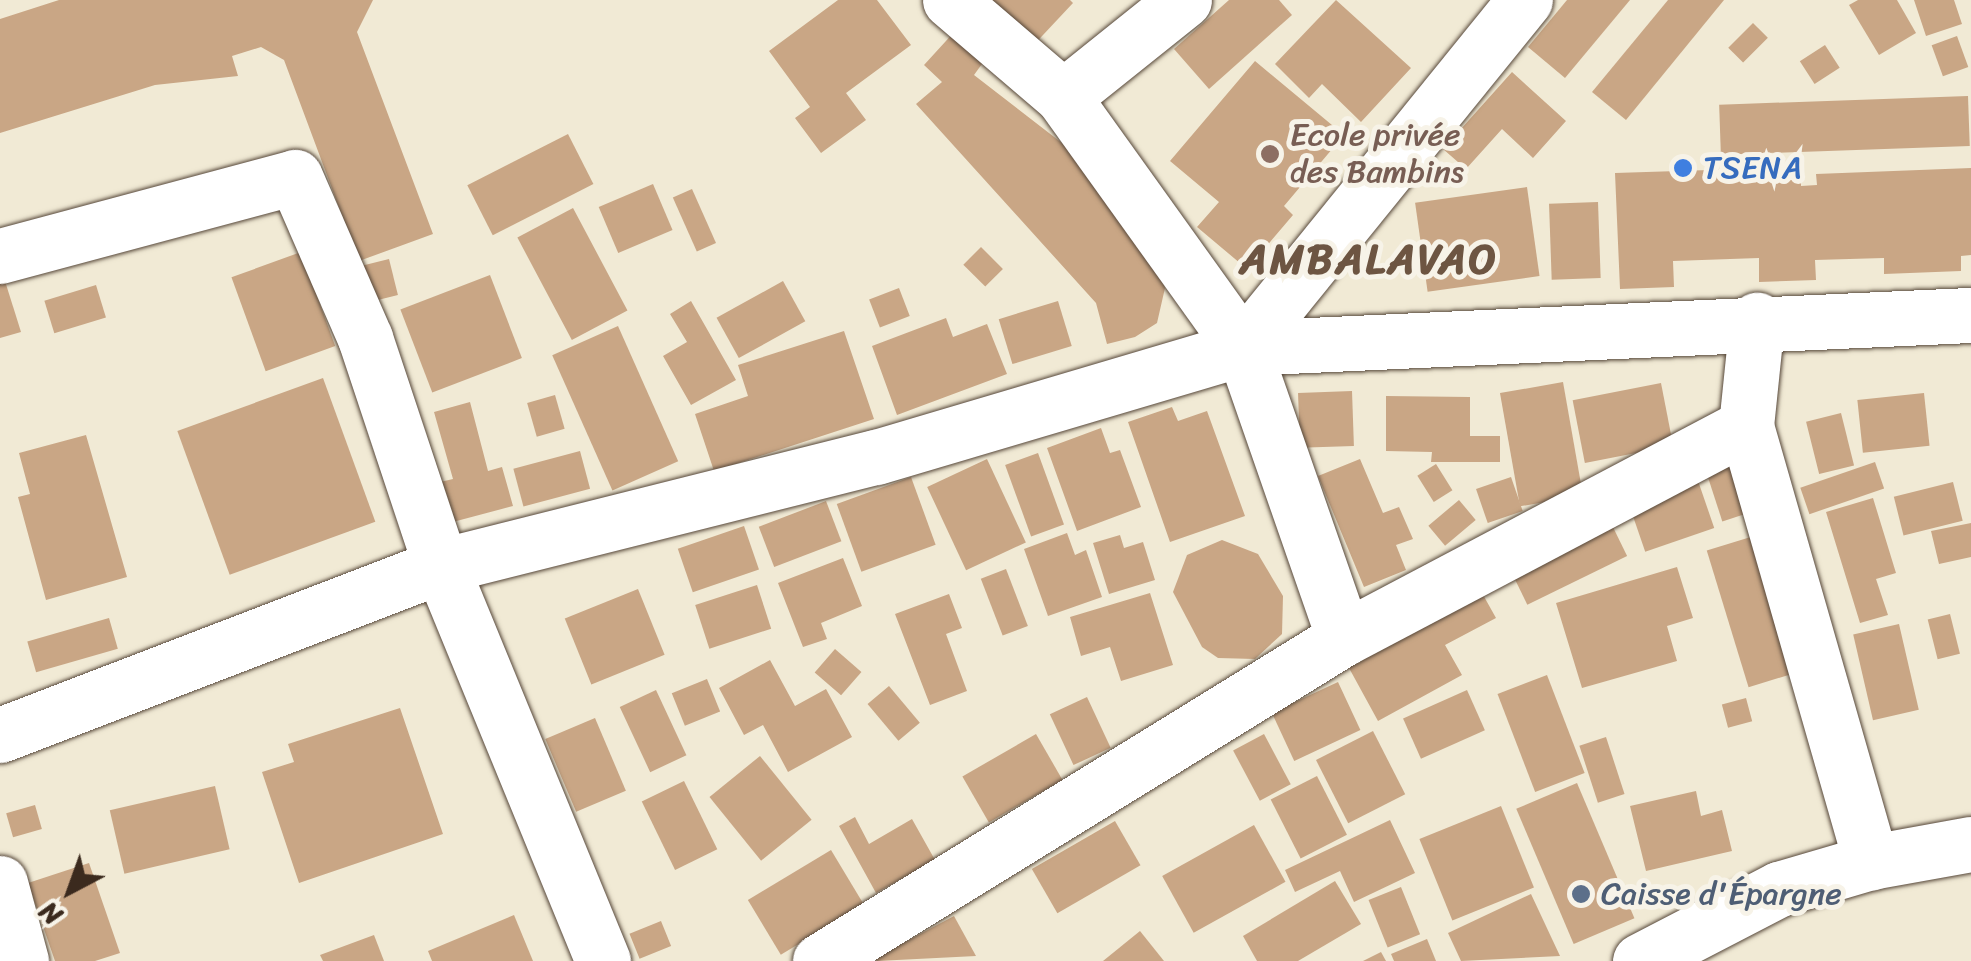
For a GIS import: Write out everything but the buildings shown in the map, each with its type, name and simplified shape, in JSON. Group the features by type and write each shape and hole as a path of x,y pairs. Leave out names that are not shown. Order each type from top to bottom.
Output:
{"street":[{"path":"950,0 1063,97 1243,348 1344,638"},
{"path":"1063,97 1184,0"},
{"path":"1243,348 1525,0"},
{"path":"0,256 295,177 364,338 441,566 603,961"},
{"path":"0,734 441,566 876,457 1243,348 1757,320 1971,315"},
{"path":"1757,320 1746,426 1871,862"},
{"path":"820,961 1344,638 1746,426"},
{"path":"1640,961 1779,889 1871,862 1971,844"},
{"path":"0,882 21,961"}],"place":[{"name":"Ecole privée des Bambins","path":"1270,154"},
{"name":"TSENA","path":"1683,168"},
{"name":"Caisse d'Épargne","path":"1581,894"}],"district":[{"name":"AMBALAVAO","path":"1369,259"}]}
